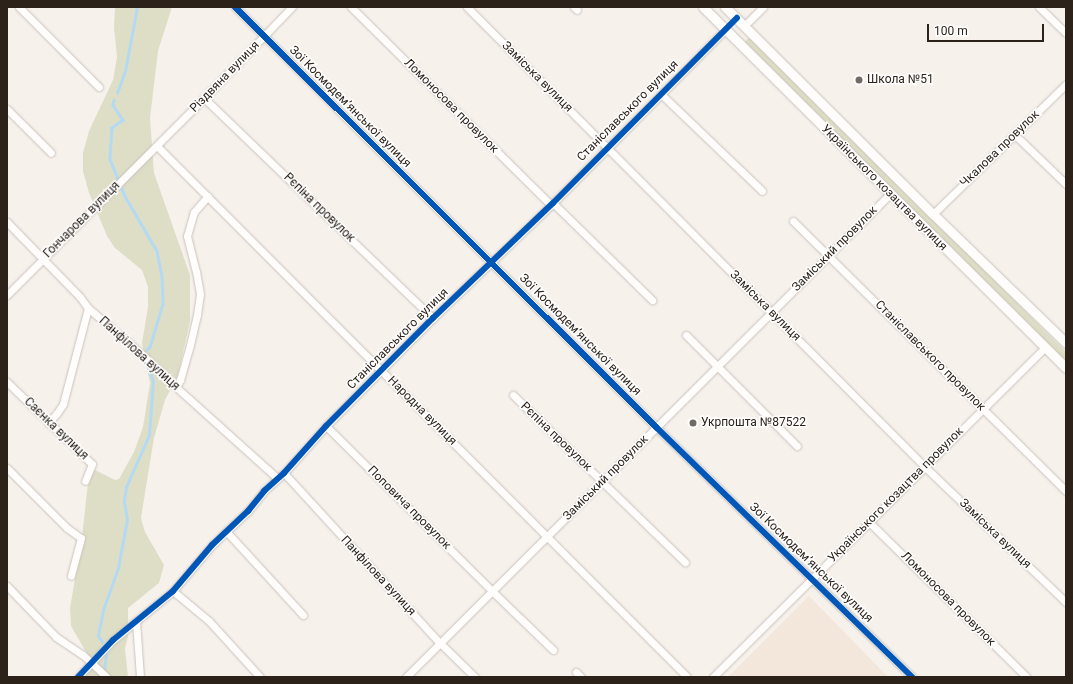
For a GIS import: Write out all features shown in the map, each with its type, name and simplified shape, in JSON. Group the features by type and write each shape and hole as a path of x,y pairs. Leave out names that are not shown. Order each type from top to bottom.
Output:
{"street":[{"path":"19,7 99,87"},
{"name":"Зої Космодем’янської вулиця","path":"235,7 656,427 912,677"},
{"name":"Різдвяна вулиця","path":"157,146 292,7"},
{"name":"Ломоносова провулок","path":"351,7 652,300"},
{"name":"Заміська вулиця","path":"467,7 925,467 1066,602"},
{"name":"Українського козацтва вулиця","path":"703,7 1044,348 1066,368"},
{"name":"Українського козацтва вулиця","path":"725,7 933,214 1066,343"},
{"path":"733,37 762,7"},
{"path":"1039,7 1066,34"},
{"name":"Станіславського вулиця","path":"78,677 90,662 136,621 173,591 205,552 248,511 264,491 284,473 326,426 433,318 552,204 737,18"},
{"name":"Чкалова провулок","path":"933,214 1066,84"},
{"path":"661,94 762,191"},
{"name":"Рєпіна провулок","path":"204,98 433,318"},
{"path":"7,109 51,153"},
{"path":"1015,135 1066,184"},
{"name":"Гончарова вулиця","path":"7,295 157,146"},
{"name":"Народна вулиця","path":"157,146 687,677"},
{"name":"Заміський провулок","path":"406,677 890,194"},
{"path":"176,387 180,380 190,345 200,294 187,236 194,212 208,196"},
{"name":"Станіславського провулок","path":"793,221 1066,491"},
{"name":"Панфілова вулиця","path":"7,222 44,258 88,308 144,356 278,479"},
{"path":"48,423 58,414 63,404 88,308"},
{"path":"686,335 797,446"},
{"name":"Українського козацтва провулок","path":"713,677 1044,348"},
{"name":"Саєнка вулиця","path":"7,382 92,464 85,481"},
{"name":"Рєпіна провулок","path":"513,395 685,562"},
{"name":"Поповича провулок","path":"326,426 553,650"},
{"path":"7,468 68,528 82,538 71,576"},
{"name":"Панфілова вулиця","path":"284,473 440,643 475,677"},
{"name":"Ломоносова провулок","path":"869,522 1027,677"},
{"path":"226,531 304,615"},
{"path":"7,586 56,637 83,655 107,677"},
{"path":"173,591 209,621 260,677"},
{"path":"136,621 140,677"}],"shaded area":[{"path":"809,596 888,677 728,677"}],"green space":[{"path":"115,7 172,7 158,51 150,118 154,173 190,275 190,321 178,375 165,400 154,438 141,518 145,532 164,565 159,583 128,608 128,636 125,649 128,677 78,677 90,659 71,626 70,608 82,537 89,474 95,470 115,480 119,479 134,452 143,427 150,383 142,343 148,307 148,287 142,270 115,248 107,236 89,193 83,171 83,153 89,131 113,80 117,57 114,28"},
{"path":"750,36 1066,352 1066,365 743,44"}],"waterway":[{"path":"117,93 125,71 137,7"},
{"path":"114,100 113,105 123,120 112,128 110,159 125,196 157,251 162,276 163,304 150,347 147,350"},
{"path":"102,642 98,636 103,610 118,568 127,520 124,501 126,487 149,435 153,381 147,365 140,358"},
{"path":"104,670 107,649"}],"cycle path":[{"path":"235,7 656,427 912,677"},
{"path":"78,677 113,640 173,591 212,545 248,511 264,491 284,473 326,426 433,318 553,203 737,18"}],"place":[{"name":"Школа №51","path":"859,80"},
{"name":"Укрпошта №87522","path":"693,423"}]}
